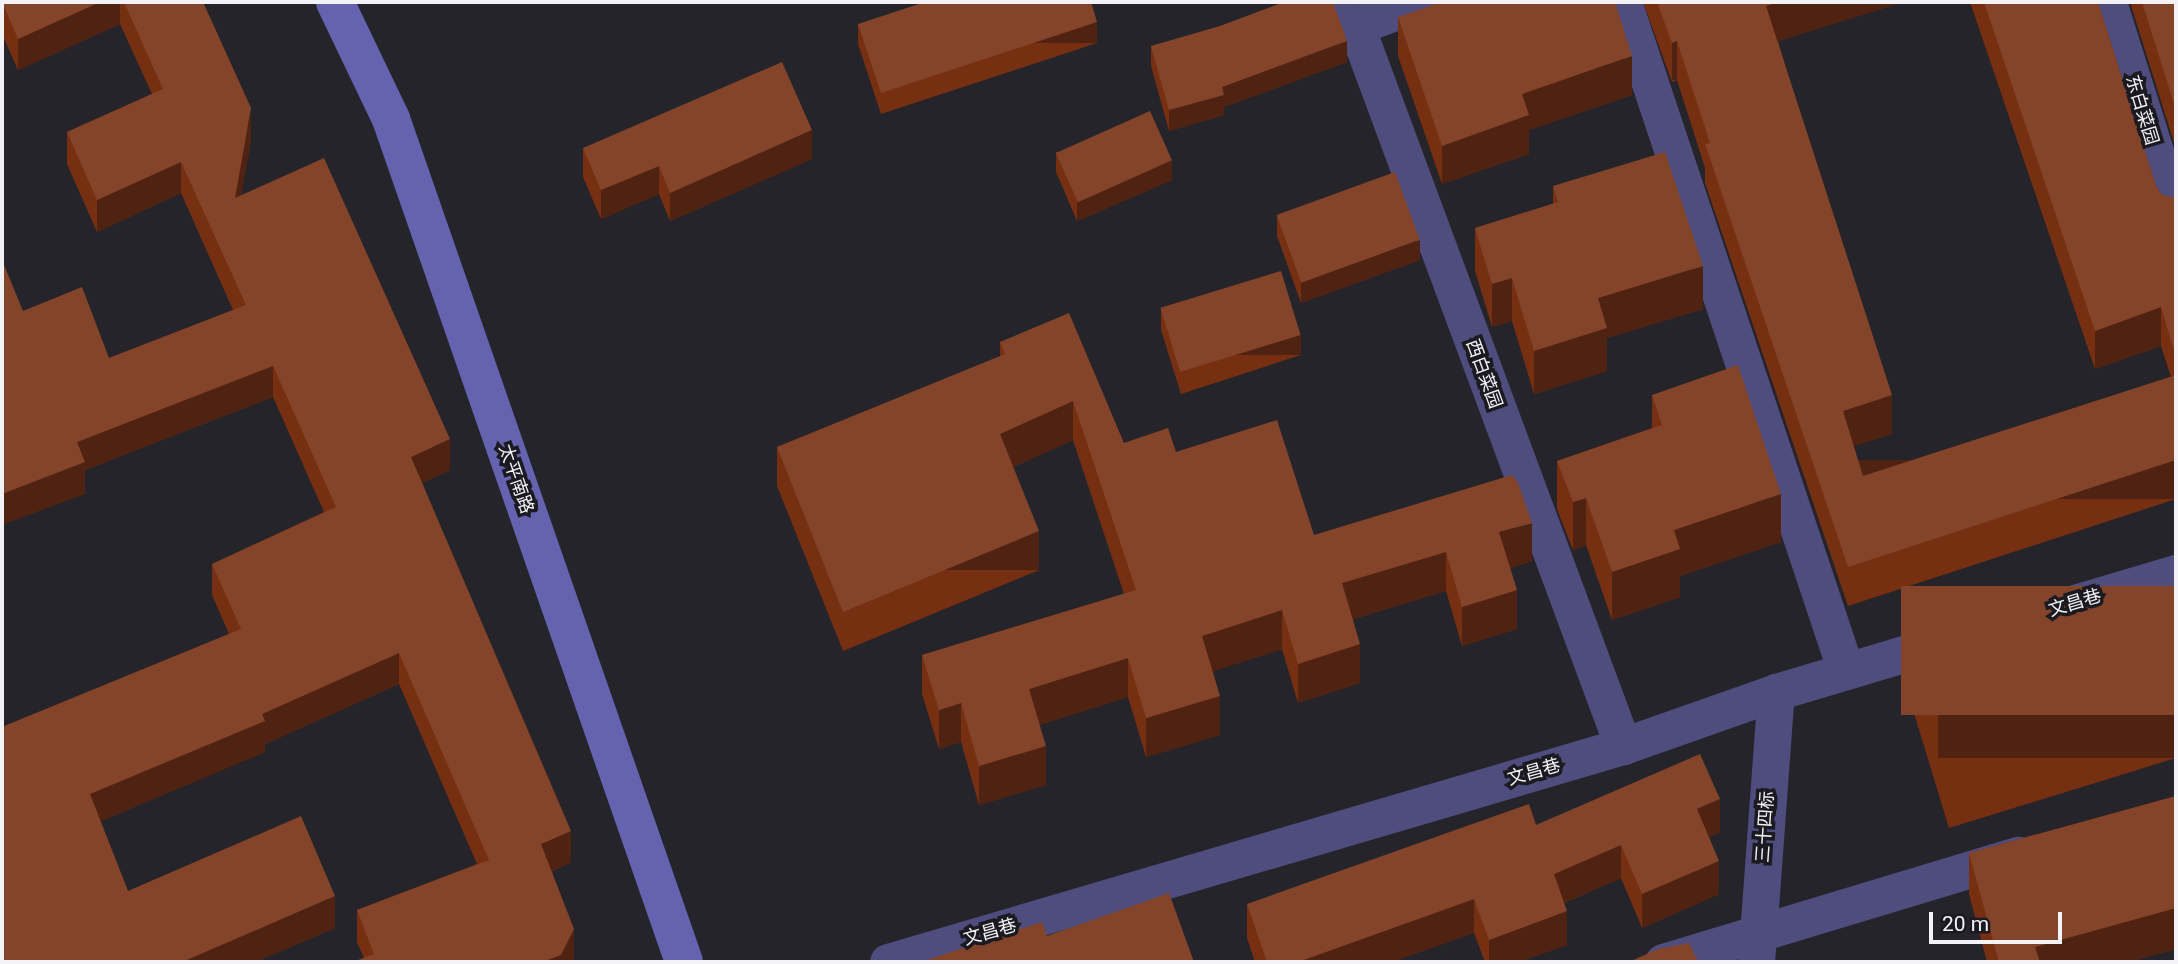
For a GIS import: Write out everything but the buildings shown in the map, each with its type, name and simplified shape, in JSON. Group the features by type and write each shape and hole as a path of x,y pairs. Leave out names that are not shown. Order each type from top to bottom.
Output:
{"main road":[{"name":"太平南路","path":"335,2 391,119 684,962"}],"street":[{"path":"1351,14 1421,2"},
{"path":"1623,2 1846,671"},
{"name":"东白菜园","path":"2108,2 2176,218"},
{"name":"西白菜园","path":"1351,14 1623,746"},
{"name":"文昌巷","path":"888,962 1623,746 1776,692 2176,573"},
{"name":"三十四标","path":"1756,947 1776,692"},
{"path":"1663,962 1756,947 2045,847"}]}
